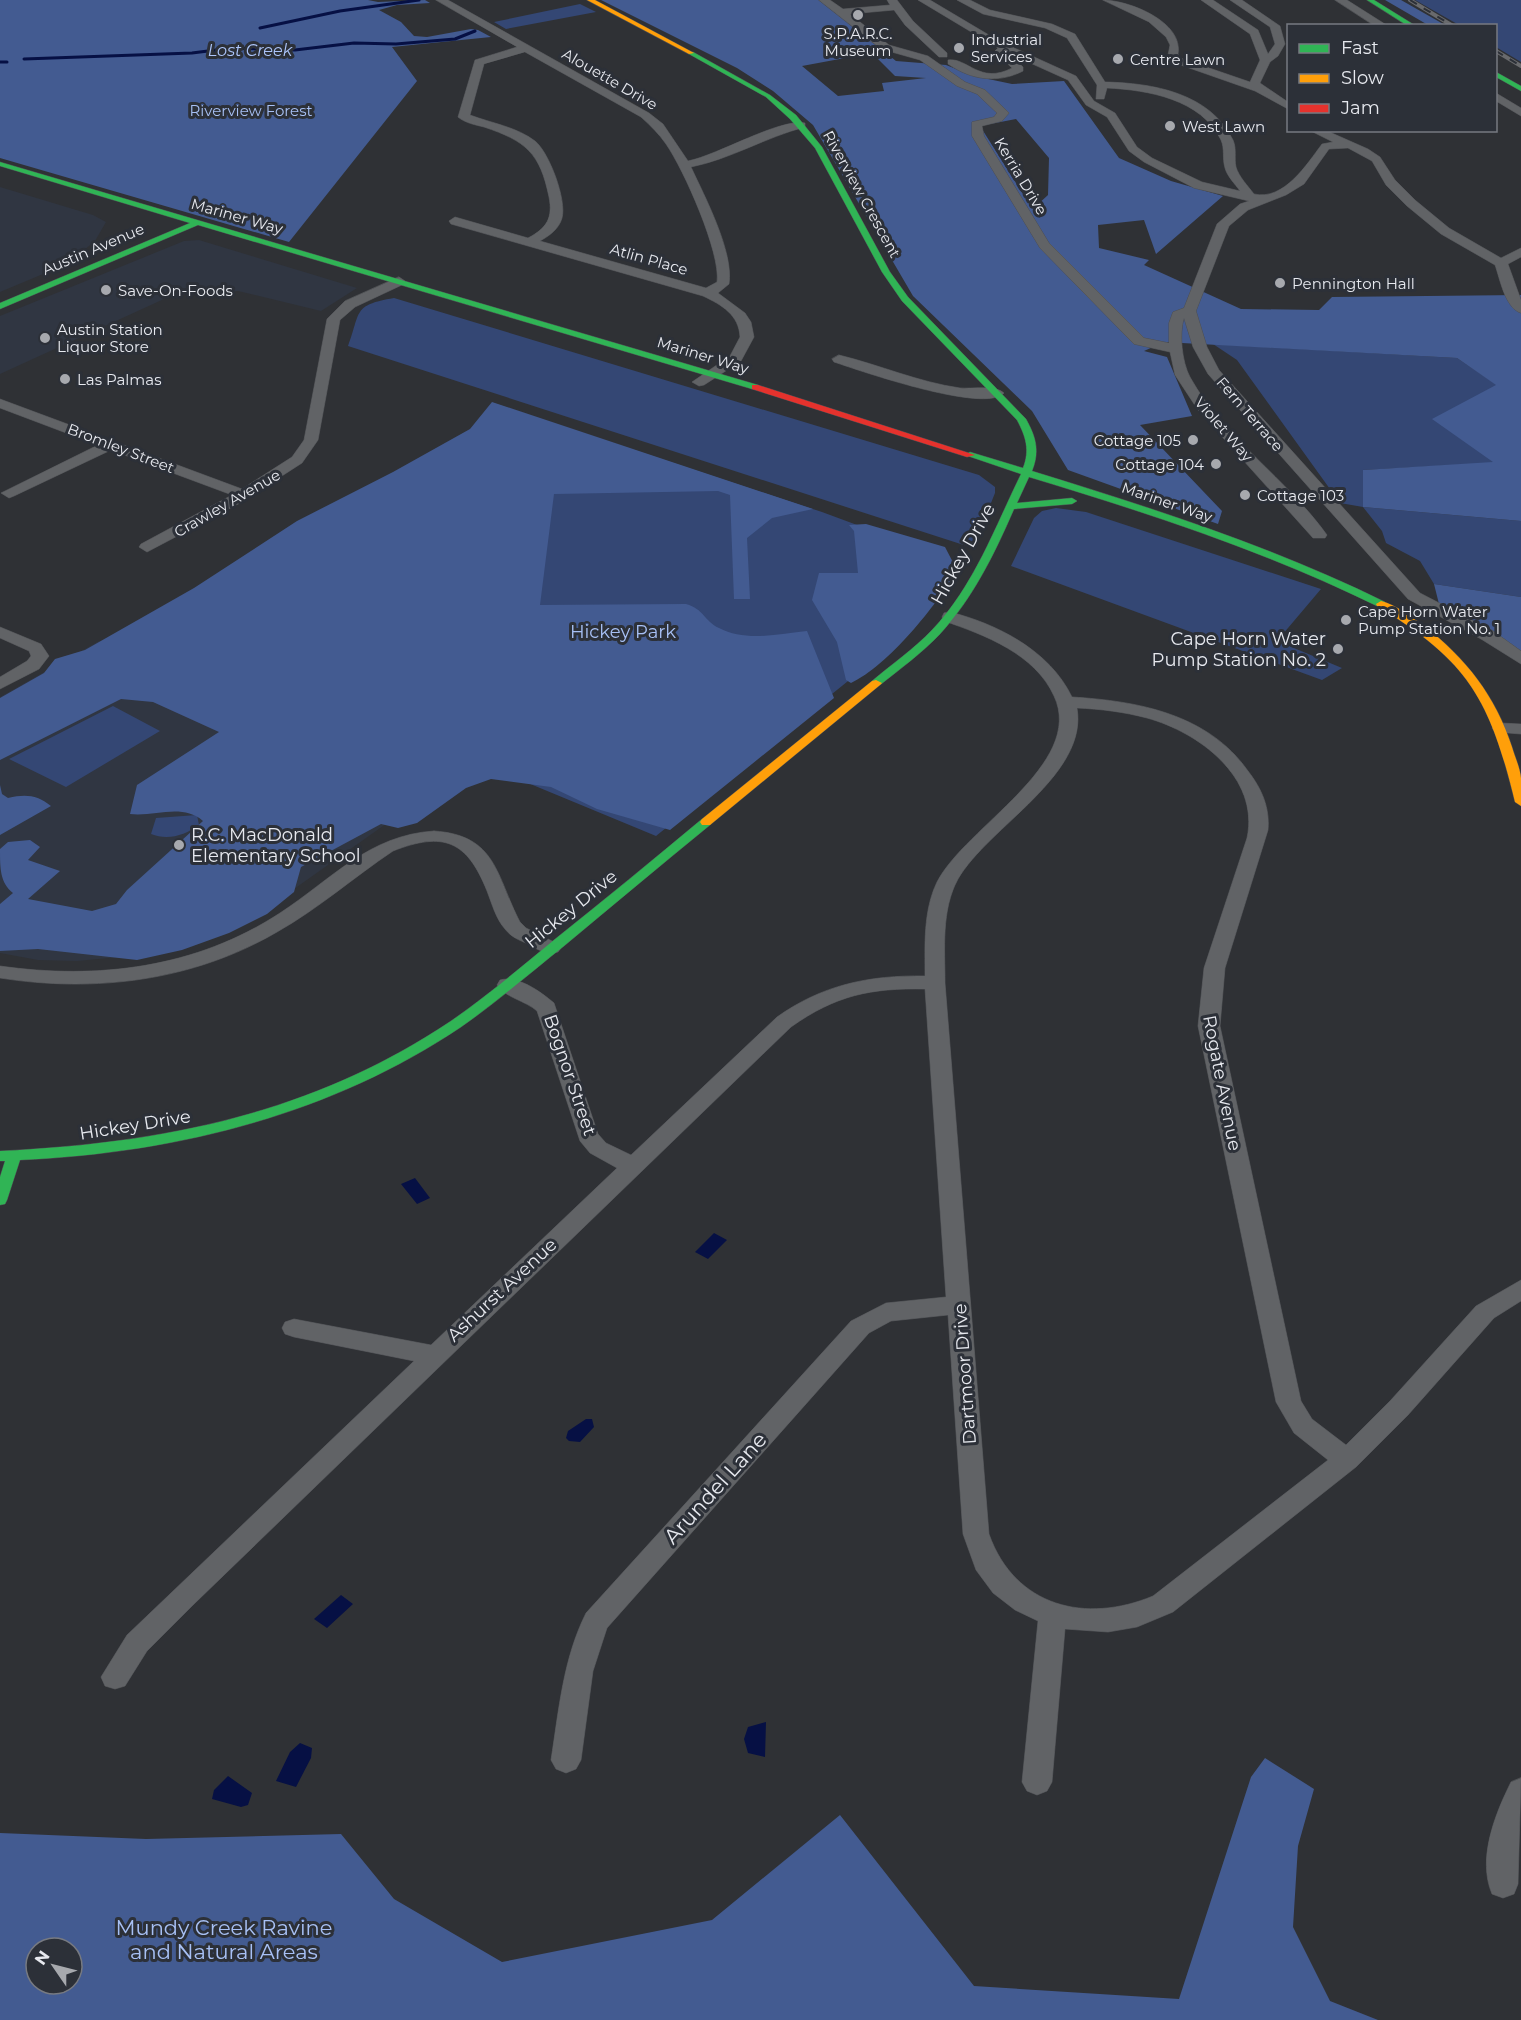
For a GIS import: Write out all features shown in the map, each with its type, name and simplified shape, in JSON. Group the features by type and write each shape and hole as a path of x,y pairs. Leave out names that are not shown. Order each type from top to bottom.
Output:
{"main road":[{"name":"Riverview Crescent","path":"590,0 754,87 777,103 801,125 818,147 894,285 918,315 1021,419 1025,439 1032,455 1023,477"},
{"path":"1370,0 1410,24"},
{"path":"1497,75 1519,88"},
{"name":"Mariner Way","path":"0,164 399,281 1295,563 1330,577 1426,631 1460,660 1487,698 1501,728 1521,802"},
{"name":"Mariner Way","path":"0,174 383,287 967,453 1072,501 1094,508"},
{"path":"154,242 163,229 162,222"},
{"name":"Austin Avenue","path":"0,306 198,222"},
{"path":"154,242 207,235"},
{"path":"967,453 1000,449"},
{"name":"Hickey Drive","path":"7,1156 93,1151 166,1140 276,1112 339,1088 404,1056 458,1023 918,648 958,608 1023,477"},
{"path":"1009,507 1072,501"},
{"name":"Mariner Way","path":"1239,557 1386,608"},
{"path":"0,1200 7,1156"}],"street":[{"name":"Alouette Drive","path":"441,0 653,120 673,141 685,165 725,271 723,284 708,293"},
{"name":"Kerria Drive","path":"824,0 885,47 924,58 961,84 981,92 996,105 1003,113 998,119 976,124 978,136 1044,245 1139,341 1176,349"},
{"path":"923,0 995,43 1072,78 1090,103 1111,115 1133,149 1171,174 1198,184 1256,198"},
{"path":"962,0 987,12 1048,26 1071,36 1102,85 1097,106"},
{"path":"1108,0 1162,26 1172,35 1176,45 1173,55 1179,61 1238,80 1258,83 1287,105"},
{"path":"1206,0 1254,32 1265,60 1258,83"},
{"path":"1235,0 1275,26 1280,44 1274,54 1265,60"},
{"path":"1340,0 1380,24"},
{"path":"848,17 895,3 913,26 960,68 984,76 1002,75 1019,69 995,43"},
{"path":"526,48 479,62 464,117 530,143 541,153 556,200 557,217 547,231 529,242"},
{"path":"1102,85 1146,88 1193,105 1212,118 1228,143 1231,171 1256,198"},
{"path":"1497,97 1521,113"},
{"path":"685,165 716,157 772,132 801,125"},
{"path":"1315,132 1320,151"},
{"path":"1315,132 1376,159 1390,182 1445,231 1501,263 1515,302 1521,309"},
{"path":"1190,310 1223,224 1256,198 1282,192 1300,181 1314,165 1320,151 1326,146 1347,145"},
{"name":"Atlin Place","path":"455,220 708,293 743,319 747,333 745,344 735,358 705,379"},
{"path":"1501,263 1521,252"},
{"name":"Crawley Avenue","path":"147,547 235,500 284,470 308,446 332,322 350,304 399,281"},
{"name":"Violet Way","path":"1190,310 1180,312 1176,323 1176,349 1182,375 1203,407 1319,536"},
{"name":"Fern Terrace","path":"1190,310 1200,347 1213,371 1325,500 1413,596 1487,634 1521,659"},
{"path":"839,359 949,390 981,395 997,393"},
{"name":"Bromley Street","path":"0,403 242,494"},
{"path":"9,493 111,444"},
{"path":"950,617 1010,642 1033,657 1057,683 1069,702"},
{"path":"0,632 35,648 40,656 33,665 0,684"},
{"name":"Dartmoor Drive","path":"1069,702 1068,736 1058,760 974,843 947,881 934,939 935,983 979,1550 986,1564 1005,1587 1035,1608 1052,1615 1096,1622 1123,1620 1146,1613 1163,1604 1347,1460 1400,1408 1479,1318 1501,1300 1521,1289"},
{"name":"Rogate Avenue","path":"1069,702 1136,708 1192,730 1214,744 1235,765 1257,804 1258,835 1213,971 1208,1000 1209,1026 1289,1402 1303,1426 1347,1460"},
{"path":"1501,728 1521,729"},
{"path":"0,972 57,978 105,977 156,969 214,954 268,929 386,847 403,840 424,837 453,840 476,851 512,925 526,936 551,948"},
{"name":"Ashurst Avenue","path":"115,1677 137,1643 182,1598 784,1022 812,1002 856,986 881,982 935,983"},
{"name":"Bognor Street","path":"507,985 534,998 547,1008 588,1136 605,1153 633,1166"},
{"name":"Arundel Lane","path":"566,1760 578,1675 585,1644 596,1621 860,1327 886,1312 960,1305"},
{"path":"294,1328 434,1355"},
{"path":"1036,1782 1052,1615"},
{"path":"1503,1884 1503,1856 1507,1827 1521,1791"}],"shaded area":[{"path":"0,187 93,215 106,222 95,241 67,264 0,292"},
{"path":"199,240 357,288 321,311 238,291 207,295 184,293 164,299 0,374 0,316 184,241"},
{"name":"R.C. MacDonald Elementary School","path":"99,641 438,787 263,911 141,955 77,961 38,960 0,953 0,697"},
{"path":"415,1178 430,1198 417,1204 401,1184"},
{"path":"714,1233 727,1240 708,1259 695,1252"},
{"path":"586,1419 592,1419 594,1427 580,1442 569,1441 566,1438 568,1431"},
{"path":"341,1595 353,1604 327,1628 314,1619"},
{"path":"766,1722 765,1757 748,1753 744,1739 748,1727"},
{"path":"300,1743 312,1748 311,1758 296,1787 276,1781 290,1752"},
{"path":"228,1776 252,1793 248,1805 241,1807 212,1799 214,1790"}],"green space":[{"name":"Riverview Forest","path":"0,0 368,0 378,2 425,0 430,3 397,5 379,10 401,22 414,36 427,37 471,29 491,37 392,47 417,81 289,242 0,158"},
{"path":"601,0 820,0 896,61 946,65 974,76 1012,84 1064,81 1119,158 1171,181 1223,196 1156,254 1144,220 1098,225 1099,248 1149,260 1144,265 1241,309 1319,310 1332,297 1521,295 1521,521 1363,507 1363,470 1493,462 1432,419 1496,385 1457,358 1164,342 1144,351 1167,357 1192,416 1140,425 1222,511 1218,524 1068,470 1032,411 913,296 813,125 773,91 737,68","holes":["872,53 895,76 926,78 882,83 884,91 838,96 802,66","1016,119 1049,158 1048,195 1036,206 1028,202 980,126"]},
{"path":"1385,0 1401,0 1443,24 1426,24"},
{"path":"1415,0 1521,0 1521,62 1497,48 1497,24 1457,24"},
{"path":"580,4 596,12 506,29 494,22"},
{"path":"394,298 979,475 995,487 995,493 973,548 348,346 357,318 364,307"},
{"path":"1213,344 1457,358 1497,385 1493,463 1363,470 1363,507 1340,503 1237,360"},
{"path":"492,402 813,509 772,518 747,538 750,599 734,599 730,495 718,491 554,494 540,605 686,604 697,609 714,625 740,635 762,636 807,631 834,698 670,830 597,809 551,787 491,779 466,788 417,823 398,828 381,824 301,867 294,892 267,914 229,933 182,950 137,960 38,949 0,951 0,904 13,893 3,880 0,849 8,842 30,840 40,847 28,860 60,871 28,899 92,911 116,904 127,890 203,821 195,816 177,812 130,814 137,785 219,732 153,702 121,699 0,760 0,698 44,673 55,659 85,650 194,588 297,521 393,472 470,429"},
{"name":"Hickey Park","path":"573,430 822,512 957,562 915,627 656,836 390,726"},
{"path":"1363,507 1521,521 1521,597 1434,584 1420,561 1386,543 1382,531"},
{"path":"1056,508 1086,512 1321,589 1277,641 1342,668 1322,680 1011,566 1034,518 1042,511"},
{"path":"866,524 945,547 957,570 924,617 896,649 865,675 851,683 846,680 837,642 812,600 819,573 858,573 854,531 849,525"},
{"path":"1434,584 1521,597 1521,651 1481,625 1439,604"},
{"path":"113,706 160,731 66,787 9,759"},
{"path":"0,785 2,794 8,798 31,796 51,806 0,835"},
{"path":"197,815 199,825 188,832 170,837 151,834 156,818"},
{"name":"Mundy Creek Ravine and Natural Areas","path":"1265,1758 1314,1789 1298,1846 1293,1927 1330,2001 1378,2020 0,2020 0,1833 146,1839 341,1834 394,1899 502,1962 712,1920 840,1815 974,1986 1179,1999 1251,1777"}],"waterway":[{"path":"260,28 340,11 419,0"},
{"name":"Lost Creek","path":"24,59 192,53 232,48 295,50 354,43 396,44 455,39 475,31"},
{"name":"Lost Creek","path":"0,62 7,62"}],"railway":[{"path":"1410,0 1450,24"},
{"path":"1497,52 1521,66"}],"traffic: fast":[{"path":"1370,0 1410,24"},
{"path":"691,53 768,96 793,117 818,147 886,272 905,299 1021,419 1031,439 1032,453 1027,470 995,540 967,591 937,631 876,683"},
{"path":"1497,75 1521,89"},
{"path":"0,164 755,387"},
{"path":"0,306 198,222"},
{"path":"970,455 1179,520 1282,558 1381,604"},
{"path":"1009,507 1072,501"},
{"path":"0,1156 118,1147 229,1126 335,1089 388,1064 470,1014 706,822"},
{"path":"0,1200 14,1156"}],"traffic: slow":[{"path":"590,0 691,53"},
{"path":"1381,604 1438,642 1459,662 1477,685 1503,737 1521,802"},
{"path":"706,822 876,683"}],"traffic: jam":[{"path":"755,387 970,455"}],"place":[{"name":"S.P.A.R.C. Museum","path":"858,15"},
{"name":"Industrial Services","path":"959,48"},
{"name":"Centre Lawn","path":"1118,59"},
{"name":"West Lawn","path":"1170,126"},
{"name":"Pennington Hall","path":"1280,283"},
{"name":"Save-On-Foods","path":"106,290"},
{"name":"Austin Station Liquor Store","path":"45,338"},
{"name":"Las Palmas","path":"65,379"},
{"name":"Cottage 105","path":"1193,440"},
{"name":"Cottage 104","path":"1216,464"},
{"name":"Cottage 103","path":"1245,495"},
{"name":"Cape Horn Water Pump Station No. 1","path":"1346,620"},
{"name":"Cape Horn Water Pump Station No. 2","path":"1338,649"},
{"name":"R.C. MacDonald Elementary School","path":"179,845"}]}
